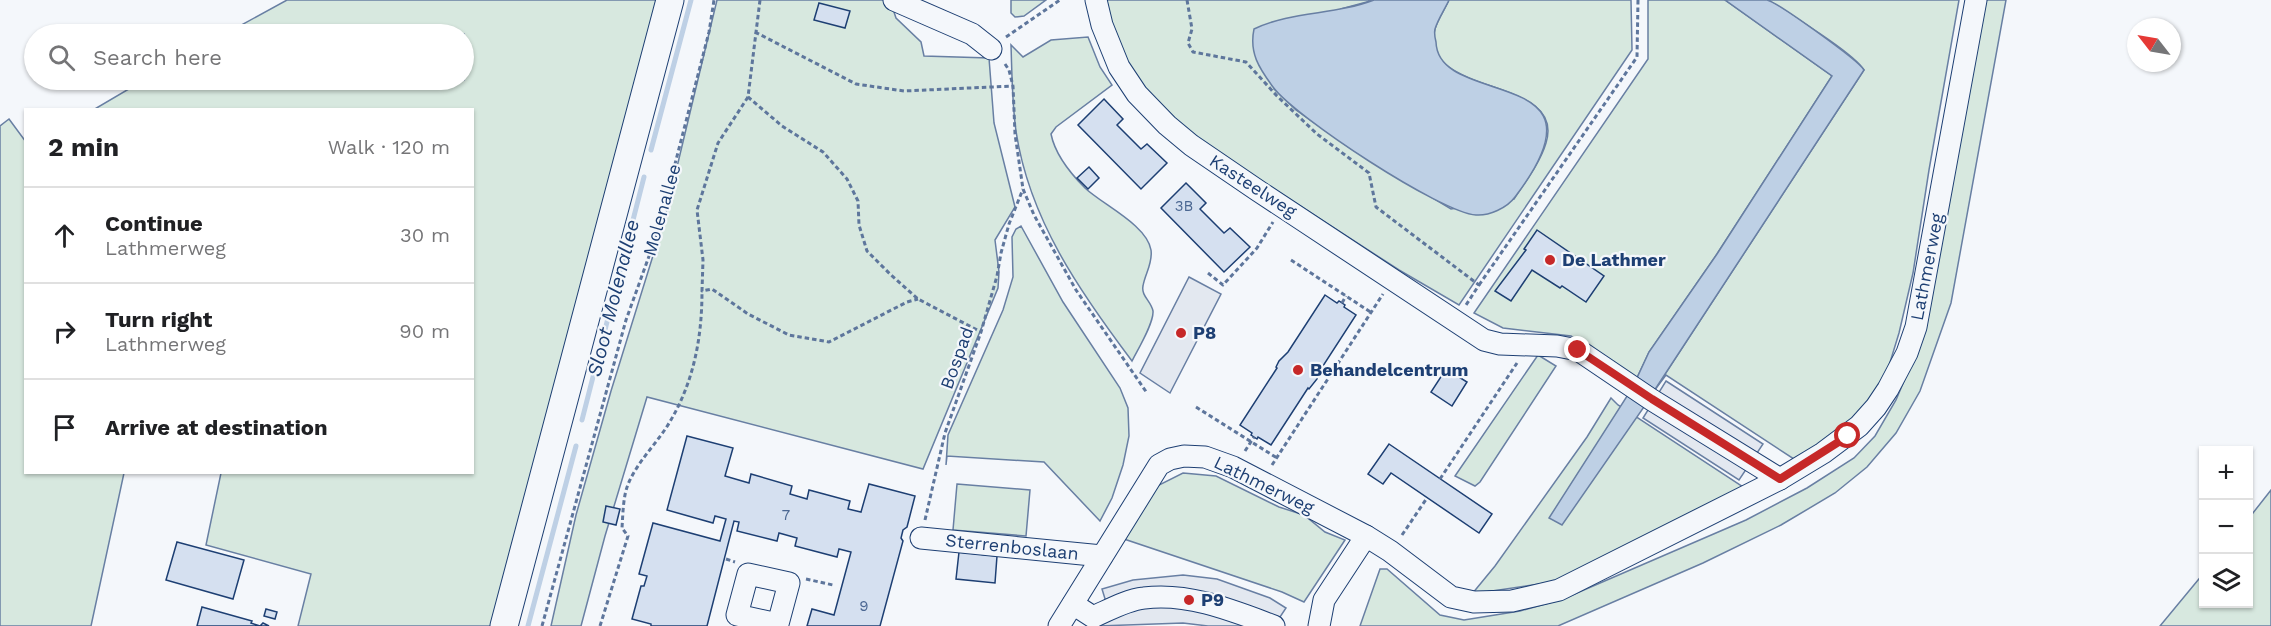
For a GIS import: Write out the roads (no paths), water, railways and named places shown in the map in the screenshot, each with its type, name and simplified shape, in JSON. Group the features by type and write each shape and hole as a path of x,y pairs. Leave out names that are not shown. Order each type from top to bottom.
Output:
{"main road":[{"path":"504,626 670,0"}],"street":[{"path":"894,0 972,34 991,49"},
{"name":"Kasteelweg","path":"1096,0 1102,25 1116,59 1137,94 1167,125 1191,145 1484,340 1500,344 1557,345 1578,350 1780,479"},
{"name":"Lathmerweg","path":"1159,465 1177,457 1205,457 1233,467 1366,536 1390,551 1451,597 1474,602 1512,602 1558,590 1780,479 1823,453 1859,426 1888,389 1907,353 1916,327 1924,287 1976,0"},
{"name":"Sterrenboslaan","path":"1059,626 1159,465"},
{"path":"1319,626 1324,600 1366,536"},
{"name":"Sterrenboslaan","path":"921,538 1102,556"},
{"path":"748,574 789,584 778,624 757,623 737,615 748,574"},
{"path":"1073,604 1093,617 1143,598 1168,596 1204,603 1274,626"}],"water":[{"path":"1374,0 1449,0 1435,31 1436,42 1444,63 1464,76 1515,94 1536,107 1546,125 1541,154 1515,197 1503,208 1492,213 1476,215 1458,210 1402,182 1309,119 1273,87 1263,73 1254,53 1254,29 1283,19 1359,5"},
{"path":"1725,0 1767,0 1774,3 1801,20 1864,70 1654,391 1636,380 1649,352 1717,254 1832,76"},
{"path":"1629,393 1646,404 1562,525 1549,518"}],"waterway":[{"name":"Sloot Molenallee","path":"651,150 691,0"},
{"name":"Sloot Molenallee","path":"582,420 644,177"},
{"name":"Sloot Molenallee","path":"528,626 576,446"}],"place":[{"name":"De Lathmer","path":"1550,260"},
{"name":"P8","path":"1181,333"},
{"name":"Behandelcentrum","path":"1298,370"},
{"name":"P9","path":"1189,600"}]}
